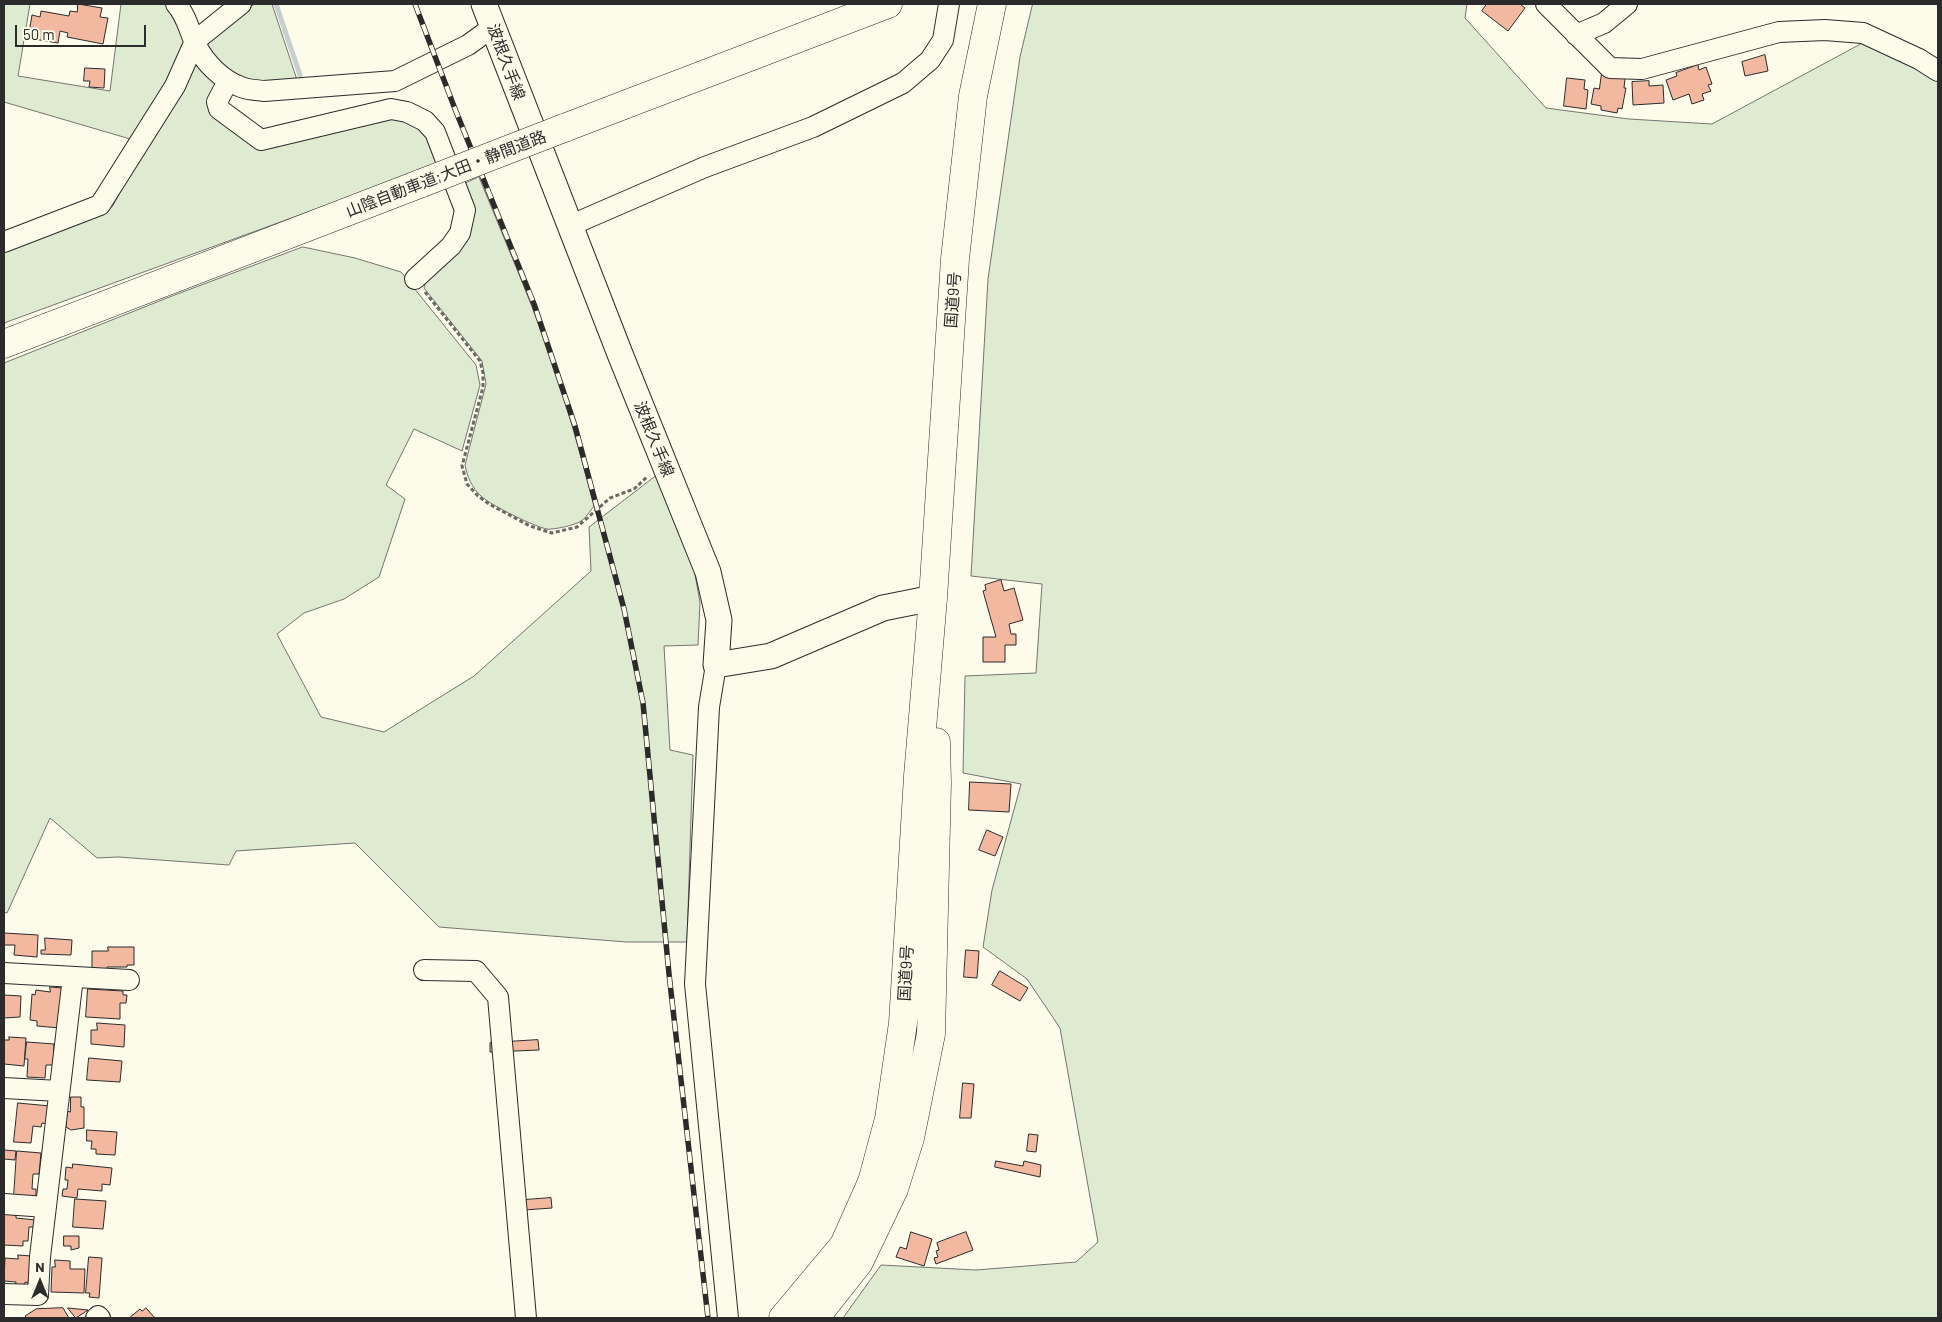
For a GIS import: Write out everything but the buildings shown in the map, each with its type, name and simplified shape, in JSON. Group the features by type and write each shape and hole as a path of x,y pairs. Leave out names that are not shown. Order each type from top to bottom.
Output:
{"highway":[{"name":"山陰自動車道;大田・静間道路","path":"4,344 888,4"},
{"name":"国道9号","path":"783,1318 844,1245 872,1182 889,1119 903,1023 918,776 934,598 955,259 973,96 992,4"},
{"name":"国道9号","path":"815,1318 859,1262 894,1189 910,1138 931,1034 937,783 934,598"}],"main road":[{"name":"波根久手線","path":"484,4 569,226 708,572 719,620 716,665"},
{"path":"716,665 771,656 883,608 934,598"}],"street":[{"path":"176,4 186,16 205,61 228,81 242,88 264,91 395,81 468,46 493,27"},
{"path":"4,242 100,205 175,86 195,41 241,4"},
{"path":"569,226 705,167 813,127 903,83 930,60 943,40 949,4"},
{"path":"1546,4 1610,68 1642,69 1779,32 1825,30 1863,33 1919,60 1938,72"},
{"path":"1576,35 1604,23 1627,4"},
{"path":"228,81 217,102 219,110 261,140 391,110 407,112 425,121 435,132 465,210 460,233 451,246 415,279"},
{"path":"716,665 709,707 695,984 728,1318"},
{"path":"424,970 476,971 498,997 526,1318"},
{"path":"4,973 129,980"},
{"path":"4,1294 38,1295 40,1257 73,977"},
{"path":"4,1088 59,1091"},
{"path":"4,1204 46,1207"},
{"path":"96,1318 98,1316 100,1318"}],"path":[{"path":"415,279 480,361 482,367 483,387 462,466 468,484 478,496 530,526 552,533 577,527 610,498 634,489 663,462"}],"green space":[{"path":"4,4 30,4 18,76 110,91 121,4 167,4 189,45 137,141 4,102"},
{"path":"255,4 272,4 298,83 244,83 201,45"},
{"path":"1033,4 1467,4 1465,18 1546,108 1629,119 1712,124 1868,40 1938,78 1938,1318 843,1318 881,1265 976,1270 1076,1262 1098,1242 1060,1028 1027,979 983,947 992,890 1021,784 963,773 965,676 1036,673 1042,584 971,576 988,279 1020,57"},
{"path":"193,55 223,83 214,96 262,146 387,116 410,119 424,131 442,163 4,323 4,248 112,207 170,103"},
{"path":"479,177 548,350 567,408 594,506 583,520 570,526 547,529 503,510 478,493 470,482 466,469 465,465 486,384 482,361 424,288 427,275 456,250 460,186"},
{"path":"303,247 355,258 401,272 476,365 480,385 462,451 414,429 386,485 405,499 379,577 344,599 304,613 277,634 321,717 384,732 474,676 591,571 589,527 658,474 689,542 700,602 698,645 664,646 670,750 693,755 687,942 626,942 439,927 355,843 236,851 229,865 118,857 97,858 50,818 7,913 4,912 4,363 172,296"}],"waterway":[{"path":"276,4 300,75"}],"railway":[{"path":"415,4 455,109 534,304 575,426 624,609 643,703 669,974 708,1318"}]}
